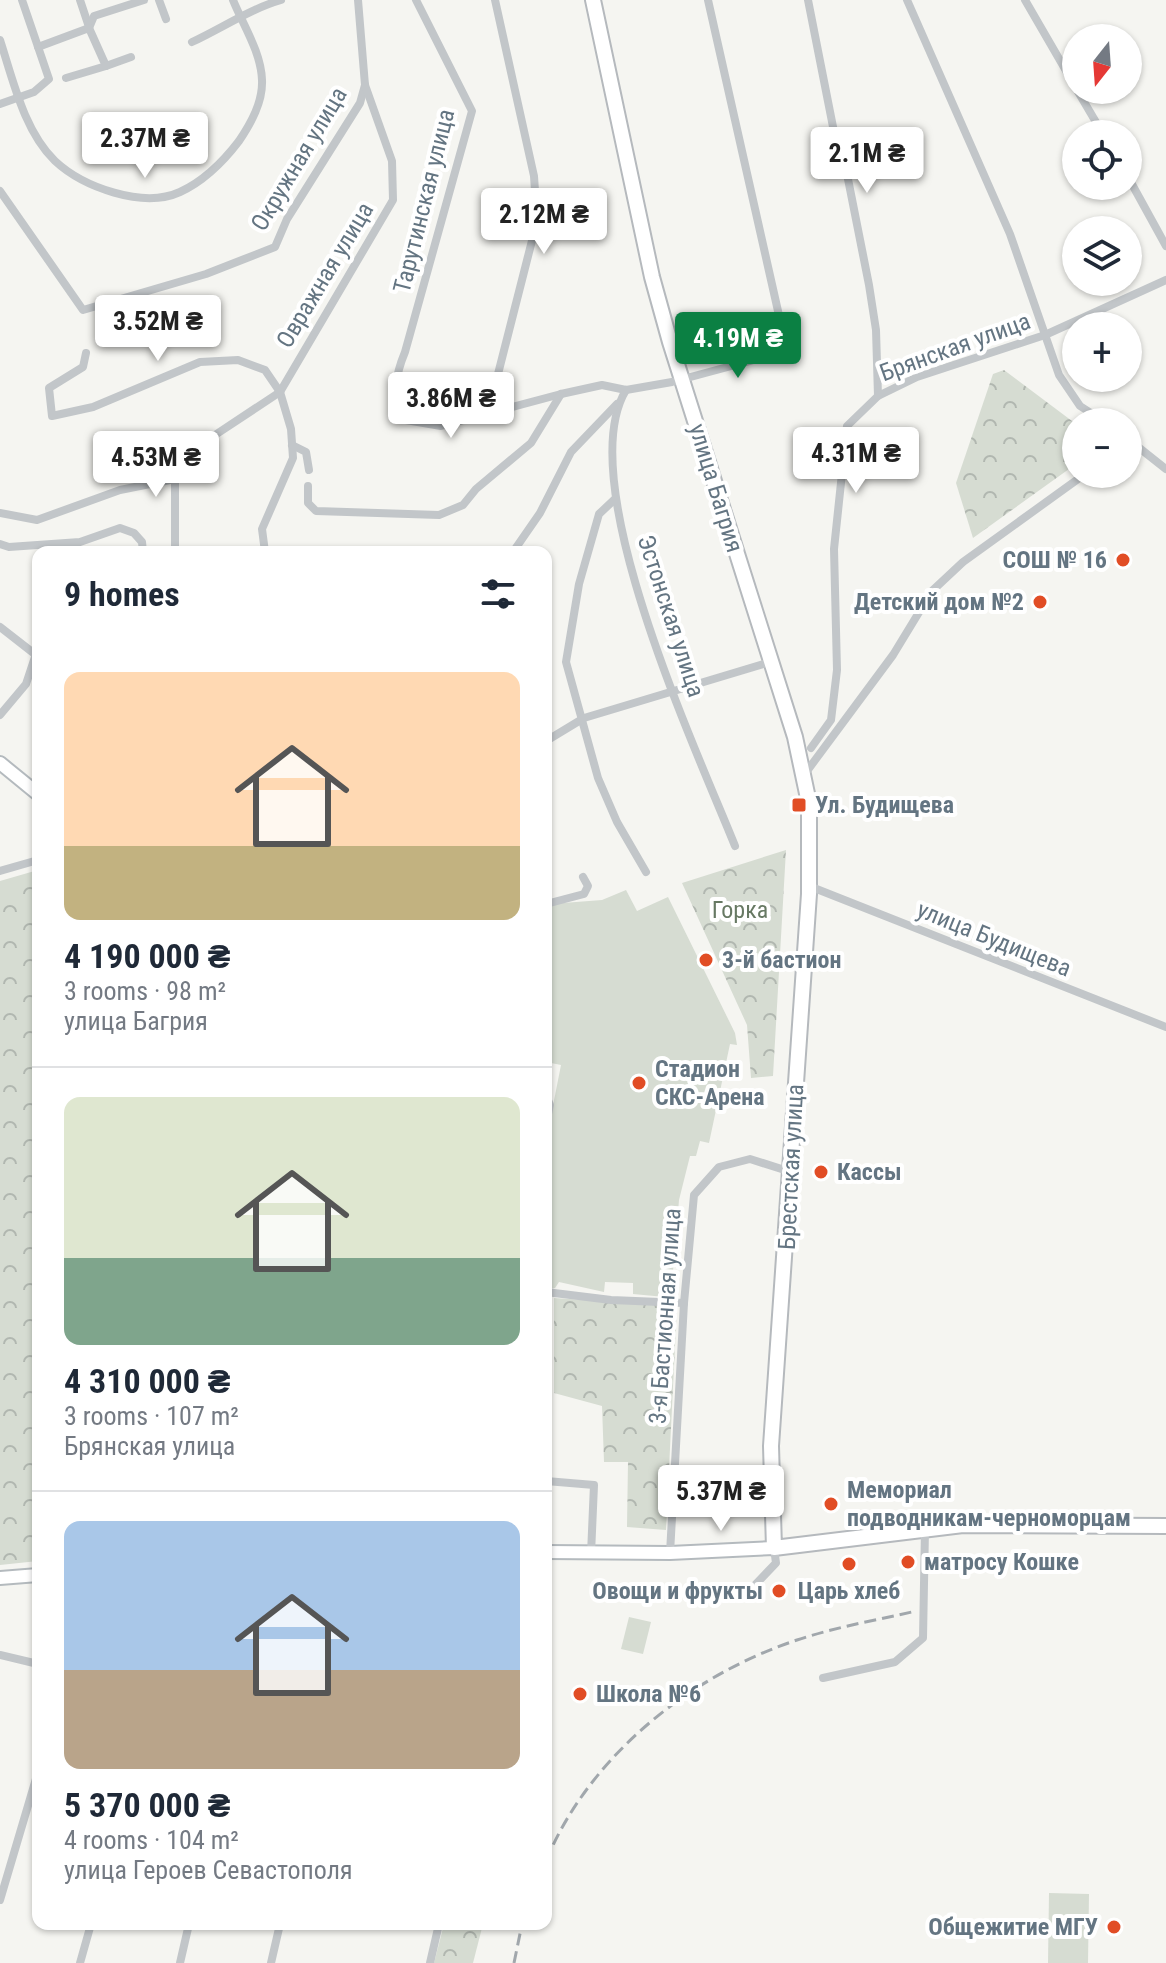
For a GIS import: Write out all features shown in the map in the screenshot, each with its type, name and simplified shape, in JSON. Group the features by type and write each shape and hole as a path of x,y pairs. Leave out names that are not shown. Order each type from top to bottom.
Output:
{"main road":[{"name":"улица Багрия","path":"593,0 652,277 805,780"},
{"path":"0,763 32,789"},
{"name":"Брестская улица","path":"774,1548 771,1446 792,1172 809,886 805,780"},
{"path":"552,1552 670,1553 774,1548 925,1529 1027,1523 1166,1526"},
{"path":"0,1578 32,1575"}],"street":[{"path":"0,104 34,92 49,79 22,0"},
{"path":"80,0 106,66"},
{"path":"38,47 89,28 94,16 144,0"},
{"path":"166,19 160,2 170,0"},
{"path":"0,40 18,96 37,135 55,161 87,184 123,195 179,193 222,163 260,102 262,78 254,47 233,0"},
{"path":"192,42 241,20 256,7 281,0"},
{"path":"358,0 365,85"},
{"name":"Тарутинская улица","path":"416,0 472,111 396,375 394,400 400,419 441,426 500,409"},
{"path":"495,0 534,176 537,221 498,374 500,409 602,385 626,390 787,351 708,0"},
{"path":"808,0 869,285 876,330 878,396"},
{"path":"907,0 1010,234 1059,375 1083,408"},
{"path":"1025,0 1062,63"},
{"path":"66,78 131,57"},
{"name":"Окружная улица","path":"0,191 83,310 97,306 206,274 275,247 287,219 360,103 365,85"},
{"name":"Овражная улица","path":"280,392 393,200 392,161 365,85"},
{"path":"1141,200 1166,246"},
{"name":"Брянская улица","path":"811,748 831,720 837,670 834,549 847,426 878,396 917,377 1045,335 1166,280"},
{"path":"86,353 83,367 49,388 52,416 93,407 200,362 238,360 265,370 280,392 291,429 293,458 262,529 264,546"},
{"name":"Эстонская улица","path":"626,390 617,404 612,477 615,499 639,598 735,846"},
{"path":"0,513 37,520 120,490 175,479 209,439 280,392"},
{"path":"308,486 308,503 316,511 439,515 457,510 531,443 561,394"},
{"path":"517,546 540,513 571,452 617,404"},
{"path":"292,445 306,452 309,470"},
{"path":"1142,451 1166,469"},
{"path":"175,479 175,546"},
{"path":"805,780 893,655 932,591 963,562 1066,488"},
{"path":"615,499 599,514 579,584 566,662 603,789 636,861 646,872"},
{"path":"0,544 9,547 80,542 120,528 134,533 142,546"},
{"path":"0,627 32,649"},
{"path":"552,737 584,718 770,662"},
{"path":"0,715 26,684 32,667"},
{"path":"0,871 32,862"},
{"path":"552,902 584,894 588,886 583,877"},
{"name":"улица Будищева","path":"809,886 1166,1027"},
{"name":"3-я Бастионная улица","path":"670,1553 684,1303 694,1195 705,1179 719,1167 750,1159 792,1172"},
{"path":"552,1293 611,1300 684,1303"},
{"path":"552,1482 594,1485 591,1554"},
{"path":"823,1678 895,1662 923,1638 925,1529"},
{"path":"754,1586 776,1563 774,1548"},
{"path":"0,1655 32,1663"},
{"path":"0,1900 32,1792"},
{"path":"80,1963 89,1930"},
{"path":"180,1963 188,1930"},
{"path":"271,1963 279,1930"},
{"path":"430,1963 438,1930"}],"green space":[{"path":"1004,370 1062,414 1062,474 973,538 956,483 993,374"},
{"name":"Горка","path":"786,850 773,1076 751,1078 747,1025 682,883"},
{"path":"32,872 32,1562 0,1565 0,881"},
{"name":"Стадион СКС-Арена","path":"626,890 637,911 668,897 735,1033 737,1045 730,1044 709,1143 700,1141 696,1156 690,1156 679,1200 672,1283 665,1297 633,1294 633,1283 605,1282 604,1292 559,1282 552,1288 552,1111 561,1065 552,1063 552,904 602,900"},
{"path":"554,1298 677,1306 666,1530 627,1527 628,1462 604,1462 602,1406 554,1393"},
{"path":"629,1617 651,1622 643,1654 621,1649"},
{"path":"1049,1893 1089,1894 1088,1963 1048,1963"},
{"path":"442,1930 481,1930 473,1963 434,1963"}],"railway":[{"path":"552,1849 588,1787 616,1754 682,1698 758,1655 797,1640 916,1611"},
{"path":"514,1963 521,1930"}],"place":[{"name":"СОШ № 16","path":"1123,560"},
{"name":"Детский дом №2","path":"1040,602"},
{"name":"Ул. Будищева","path":"799,805"},
{"name":"3-й бастион","path":"706,960"},
{"name":"Стадион СКС-Арена","path":"639,1083"},
{"name":"Кассы","path":"821,1172"},
{"name":"Мемориал подводникам-черноморцам","path":"831,1504"},
{"name":"матросу Кошке","path":"908,1562"},
{"name":"Царь хлеб","path":"849,1564"},
{"name":"Овощи и фрукты","path":"779,1591"},
{"name":"Школа №6","path":"580,1694"},
{"name":"Общежитие МГУ","path":"1114,1927"}]}
